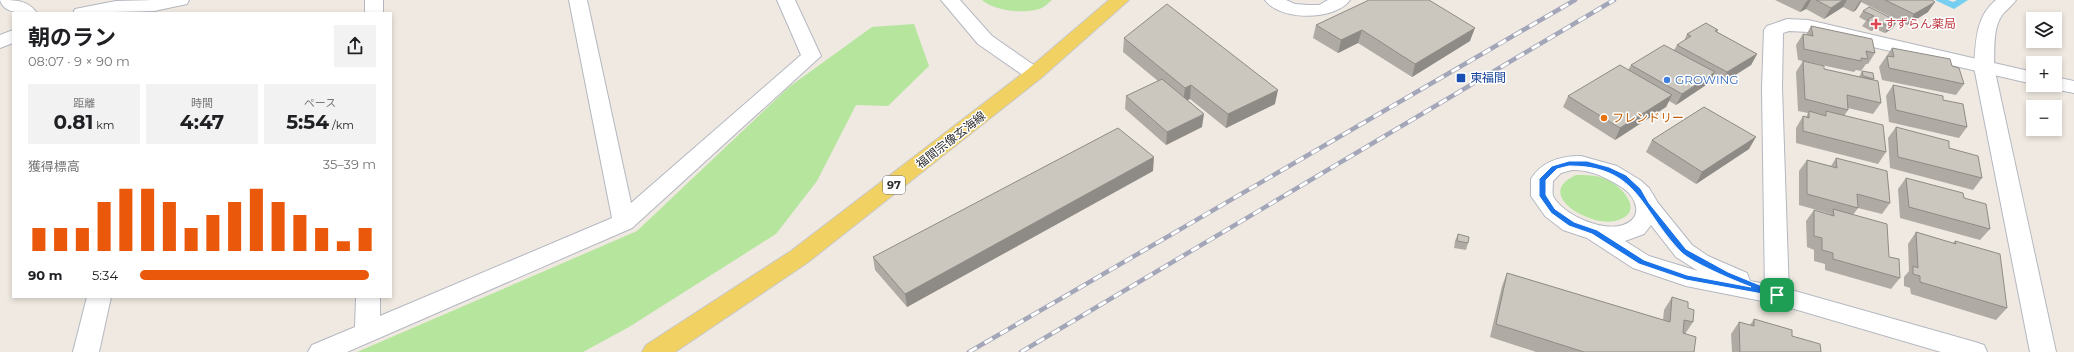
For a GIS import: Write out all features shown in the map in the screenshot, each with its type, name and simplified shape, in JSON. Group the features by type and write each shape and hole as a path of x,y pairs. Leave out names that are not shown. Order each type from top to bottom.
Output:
{"main road":[{"name":"福間宗像玄海線","path":"655,352 799,257 936,152 1034,74 1120,0"}],"street":[{"path":"8,0 26,12"},
{"path":"88,12 116,7 155,6 180,0"},
{"path":"374,0 374,12"},
{"path":"578,0 624,222"},
{"path":"320,352 624,222 811,56 786,0"},
{"path":"950,0 985,40 1034,74"},
{"path":"2007,0 1997,7 1988,19 1984,67 2043,352"},
{"path":"1777,295 1772,88 1774,30 1787,25 1808,26 2026,76"},
{"path":"0,42 12,36"},
{"path":"2062,84 2074,87"},
{"path":"86,352 99,298"},
{"path":"367,332 368,298"}],"lane":[{"path":"1274,0 1279,4 1296,10 1321,10 1341,0"},
{"path":"1647,205 1646,218 1636,229 1617,234 1595,232 1571,224 1553,211 1542,196 1542,179 1555,168 1569,164 1587,164 1606,169 1624,177 1639,190 1647,205 1684,251 1726,274 1777,295"},
{"path":"1595,232 1641,262 1686,277 1777,295 1975,352"}],"green space":[{"path":"982,0 1052,0 1041,8 1017,11 994,7"},
{"path":"914,24 929,66 888,106 856,105 817,181 776,234 629,327 583,352 357,352 637,231 789,87 872,27"},
{"path":"1576,175 1599,177 1613,183 1629,200 1631,207 1629,213 1624,218 1604,222 1580,214 1570,207 1563,199 1560,191 1564,183"}],"building":[{"path":"1369,0 1429,0 1475,28 1415,64 1362,30 1341,40 1316,25"},
{"path":"1816,0 1843,0 1831,8"},
{"path":"1885,0 1932,0 1935,2 1914,14"},
{"path":"1167,4 1278,90 1228,114 1191,85 1185,88 1124,38"},
{"path":"1869,7 1897,21 1889,26 1879,22 1876,24 1867,20 1874,16 1863,11"},
{"path":"1706,23 1718,30 1715,31 1757,54 1727,72 1677,45 1691,36 1687,34"},
{"path":"1811,26 1872,39 1875,53 1866,51 1868,59 1861,58 1861,61 1804,49 1803,34 1813,36"},
{"path":"1664,45 1715,72 1682,94 1631,65"},
{"path":"1892,48 1950,59 1952,66 1959,68 1964,84 1889,68 1887,56 1894,57"},
{"path":"1803,61 1824,66 1824,69 1878,81 1881,103 1847,95 1848,110 1805,99"},
{"path":"1620,65 1672,95 1620,128 1568,96"},
{"path":"1862,71 1873,73 1874,79 1863,76"},
{"path":"1162,79 1204,114 1167,132 1126,96"},
{"path":"1893,85 1943,96 1943,100 1963,104 1967,127 1896,110"},
{"path":"1704,107 1756,137 1702,172 1652,140"},
{"path":"1809,111 1826,116 1826,111 1883,125 1886,152 1803,131 1803,116 1809,118"},
{"path":"1896,127 1949,141 1949,148 1978,156 1982,178 1898,157"},
{"path":"1118,128 1154,157 905,294 873,257"},
{"path":"1836,158 1887,171 1890,203 1857,194 1858,208 1807,194 1807,160 1837,168"},
{"path":"1906,178 1963,193 1964,198 1986,204 1990,229 1909,207"},
{"path":"1833,209 1887,224 1889,257 1899,259 1900,278 1833,259 1833,253 1822,250 1822,238 1814,236 1814,210 1834,216"},
{"path":"1916,232 1956,244 1955,241 2000,254 2007,308 1920,282 1920,276 1913,274 1913,266 1918,268"},
{"path":"1458,234 1469,237 1468,243 1457,241"},
{"path":"1507,273 1670,322 1672,297 1688,302 1688,308 1694,310 1693,322 1684,320 1683,333 1696,337 1694,352 1584,352 1496,324"},
{"path":"1754,319 1792,330 1792,336 1820,344 1821,352 1740,352 1739,322 1754,326"}],"waterway":[{"path":"1940,0 1954,6 1963,0"}],"railway":[{"path":"969,352 1575,0"},
{"path":"1021,352 1614,0"}],"place":[{"name":"すずらん薬局","path":"1876,24"},
{"name":"東福間","path":"1461,78"},
{"name":"GROWING","path":"1667,80"},
{"name":"フレンドリー","path":"1604,118"}],"route":[{"path":"1569,164 1587,164 1606,169 1624,177 1639,190 1647,205 1684,251 1700,262 1777,295 1686,277 1641,262 1595,232 1571,224 1553,211 1542,196 1542,179 1555,168 1569,164"}]}
